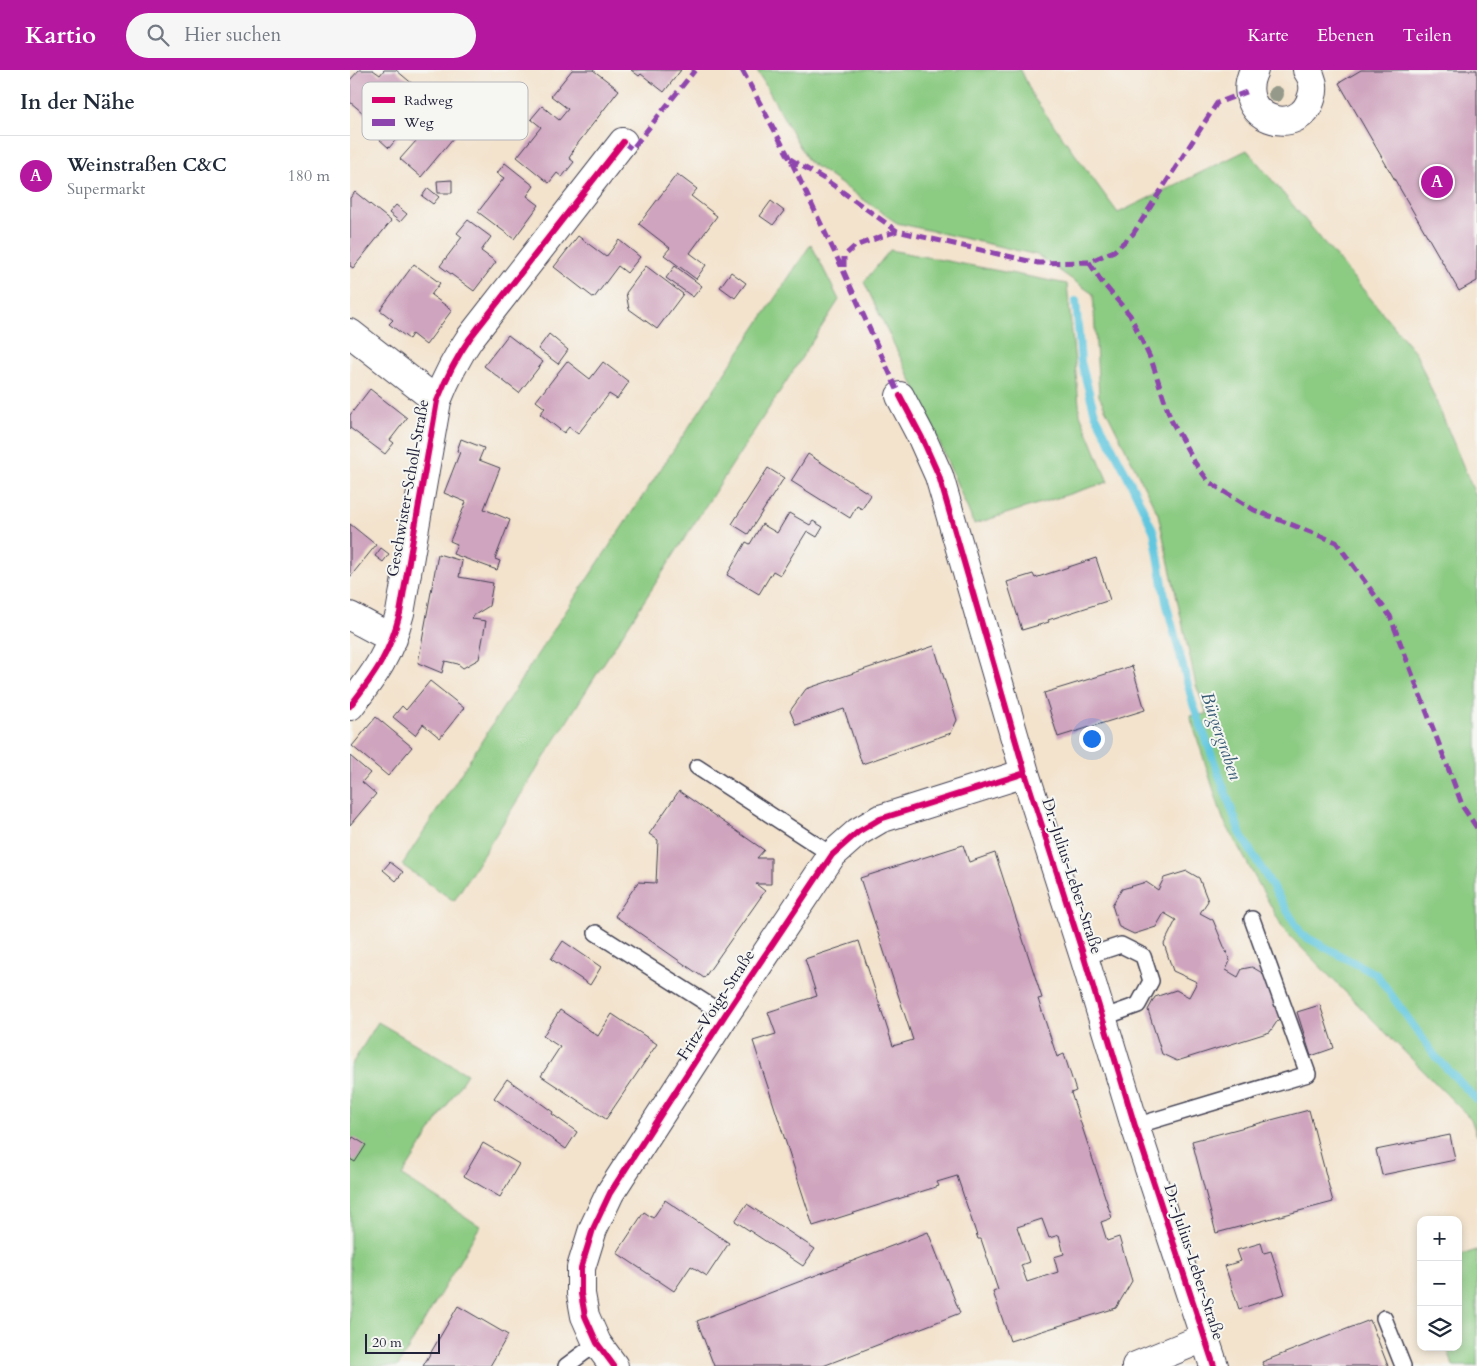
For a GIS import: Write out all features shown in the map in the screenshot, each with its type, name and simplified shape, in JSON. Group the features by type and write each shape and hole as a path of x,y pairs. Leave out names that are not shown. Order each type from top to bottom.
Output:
{"street":[{"path":"1254,70 1250,80 1249,91 1251,101 1257,110 1275,120 1300,125 1313,93 1313,82 1307,70"},
{"name":"Geschwister-Scholl-Straße","path":"350,706 381,665 393,639 400,613 437,401 448,372 462,350 624,142"},
{"name":"Geschwister-Scholl-Straße","path":"350,333 437,401"},
{"name":"Dr.-Julius-Leber-Straße","path":"900,396 939,476 1025,773 1084,957 1135,1126 1214,1366"},
{"path":"350,616 393,639"},
{"name":"Fritz-Voigt-Straße","path":"614,1366 597,1343 585,1316 581,1294 581,1268 593,1229 610,1194 725,1015 832,855 858,832 880,818 1025,773"},
{"path":"1136,1366 1204,1338"}],"lane":[{"path":"697,767 832,855"},
{"path":"1135,1126 1308,1074 1252,919"},
{"path":"596,933 725,1015"},
{"path":"1084,957 1121,945 1144,956 1151,981 1138,1006 1102,1018"},
{"path":"1384,1318 1402,1366"},
{"path":"566,1366 597,1343"}],"green space":[{"path":"757,70 1021,70 1034,98 1118,213 1247,150 1416,353 1477,499 1477,1136 1471,1119 1284,930 1223,819 1190,716 1207,714 1196,685 1158,514 1099,396 1093,294 1037,255 897,223 808,161"},
{"path":"811,244 839,300 600,669 454,901 402,865 546,641"},
{"path":"890,250 1067,284 1080,414 1108,482 974,524 926,411 864,282"},
{"path":"378,1022 467,1074 402,1176 480,1226 398,1366 354,1366 350,1364 350,1067"},
{"path":"1477,1250 1477,1366 1453,1366 1448,1351 1462,1351 1462,1255"}],"building":[{"path":"359,70 373,70 380,75 384,70 396,70 410,82 362,82 362,112 350,102 350,80"},
{"path":"572,70 593,70 619,90 572,151 569,158 574,162 562,177 557,173 549,183 517,157 541,127 531,119 542,106 559,120 568,109 551,96"},
{"path":"631,70 681,70 664,92 641,74 639,76"},
{"path":"1361,70 1477,70 1477,281 1459,291 1339,83"},
{"path":"380,140 396,140 389,148"},
{"path":"415,140 452,140 421,177 400,159 416,141"},
{"path":"505,163 534,186 527,196 539,205 514,239 478,212 504,178 497,173"},
{"path":"677,174 697,189 691,196 717,216 690,253 706,265 696,279 664,255 670,248 639,224"},
{"path":"452,180 452,193 438,193 437,181"},
{"path":"428,188 439,197 433,204 422,196"},
{"path":"355,192 391,221 353,268 350,266 350,198"},
{"path":"771,201 784,211 773,225 760,216"},
{"path":"396,205 407,214 400,222 389,213"},
{"path":"468,220 491,237 481,251 496,262 474,291 440,266 462,237 457,233"},
{"path":"578,236 606,257 619,240 640,257 627,273 618,266 594,298 554,267"},
{"path":"414,264 440,283 431,295 452,310 426,345 412,334 409,339 389,324 393,320 380,310"},
{"path":"646,266 683,294 657,329 629,309 626,293"},
{"path":"675,266 702,286 693,297 666,278"},
{"path":"731,272 746,283 735,298 720,287"},
{"path":"549,334 568,350 558,364 538,349"},
{"path":"508,335 543,362 519,393 484,366"},
{"path":"567,361 590,379 603,362 629,382 617,399 609,394 578,434 569,427 564,433 540,414 545,408 536,401"},
{"path":"370,389 407,418 390,440 394,443 385,454 350,428 350,415"},
{"path":"461,439 484,448 479,460 500,468 484,509 510,520 495,559 500,561 497,570 453,554 457,544 450,541 466,502 444,493 460,452 457,451"},
{"path":"808,454 871,495 862,509 857,506 850,518 791,481"},
{"path":"768,468 784,478 748,534 732,524"},
{"path":"789,513 810,525 813,521 823,527 817,537 807,531 780,575 773,571 759,594 727,575 746,542 750,544 762,524 777,533"},
{"path":"350,524 376,545 350,577"},
{"path":"381,548 389,554 383,562 375,556"},
{"path":"438,554 462,561 459,577 493,583 489,606 473,616 472,619 486,621 479,659 463,668 458,664 445,661 442,673 418,663"},
{"path":"1096,558 1110,600 1022,630 1007,582 1033,574 1035,578"},
{"path":"934,646 957,720 951,733 862,764 844,709 796,725 790,711 806,689"},
{"path":"1132,666 1145,710 1058,737 1044,693"},
{"path":"430,681 464,708 440,738 423,724 415,735 393,717 402,706 406,710"},
{"path":"376,717 412,747 388,776 352,746"},
{"path":"350,756 370,773 362,782 376,794 350,825"},
{"path":"679,791 764,850 757,858 771,858 771,884 756,884 765,891 704,978 615,916 638,882 656,883 658,840 649,834"},
{"path":"963,845 969,862 995,853 1042,998 1038,999 1057,1057 1064,1054 1076,1091 1071,1093 1112,1218 1101,1222 1107,1241 1119,1237 1132,1281 1116,1308 1010,1341 993,1292 998,1290 981,1239 978,1239 957,1176 937,1182 939,1186 813,1226 753,1041 776,1034 768,1012 817,996 805,959 859,941 893,1046 913,1040 860,878","holes":["1042,1219 1049,1238 1059,1235 1064,1254 1054,1257 1058,1272 1027,1282 1021,1265 1029,1262 1017,1227"]},
{"path":"390,862 403,872 396,881 383,870"},
{"path":"1187,871 1199,878 1208,901 1200,913 1213,920 1230,961 1226,970 1238,977 1242,969 1252,967 1264,974 1280,1017 1270,1032 1177,1061 1162,1054 1148,1010 1155,997 1176,990 1189,997 1197,982 1173,971 1164,944 1176,920 1164,913 1156,927 1134,934 1119,927 1112,905 1122,889 1146,882 1158,890 1164,878"},
{"path":"563,941 601,967 590,985 551,959"},
{"path":"1320,1005 1334,1048 1311,1056 1297,1012"},
{"path":"560,1010 598,1036 612,1014 657,1044 606,1119 541,1076 560,1047 543,1036"},
{"path":"507,1079 577,1132 566,1149 494,1098"},
{"path":"1309,1110 1333,1202 1216,1233 1192,1141"},
{"path":"1450,1135 1455,1160 1382,1175 1376,1150"},
{"path":"353,1137 366,1145 355,1162 350,1159 350,1142"},
{"path":"483,1143 519,1164 500,1197 464,1176"},
{"path":"665,1200 729,1243 707,1276 691,1266 674,1291 617,1253 644,1212 653,1218"},
{"path":"747,1204 815,1249 803,1266 735,1221"},
{"path":"928,1232 960,1313 823,1366 714,1366 697,1321"},
{"path":"1261,1243 1264,1253 1271,1251 1285,1294 1239,1309 1225,1266 1241,1261 1237,1250"},
{"path":"458,1306 508,1335 490,1366 423,1366"},
{"path":"1370,1320 1388,1366 1264,1366 1262,1362"}],"waterway":[{"name":"Bürgergraben","path":"1076,301 1081,362 1095,414 1154,532 1166,602 1193,704 1241,835 1302,935 1377,975 1435,1056 1477,1100"}],"marked path":[{"path":"623,142 632,149 695,70"},
{"path":"742,70 790,159 900,396"},
{"path":"790,159 826,180 897,231 1038,263 1089,262 1114,251 1133,234 1217,103 1249,91"},
{"path":"844,267 844,256 855,246 897,231"},
{"path":"1089,262 1101,281 1130,315 1152,362 1171,420 1195,463 1209,482 1254,510 1336,542 1390,616 1463,807 1477,828"}],"cycle path":[{"path":"350,706 381,663 396,628 437,401 448,376 470,338 623,142"},
{"path":"900,396 939,476 1025,773 1084,957 1135,1126 1214,1366"},
{"path":"614,1366 597,1343 585,1316 581,1294 581,1268 593,1229 610,1193 725,1015 832,855 858,832 880,819 1025,773"}],"place":[{"name":"Weinstraßen C&C","path":"1437,182"}]}
